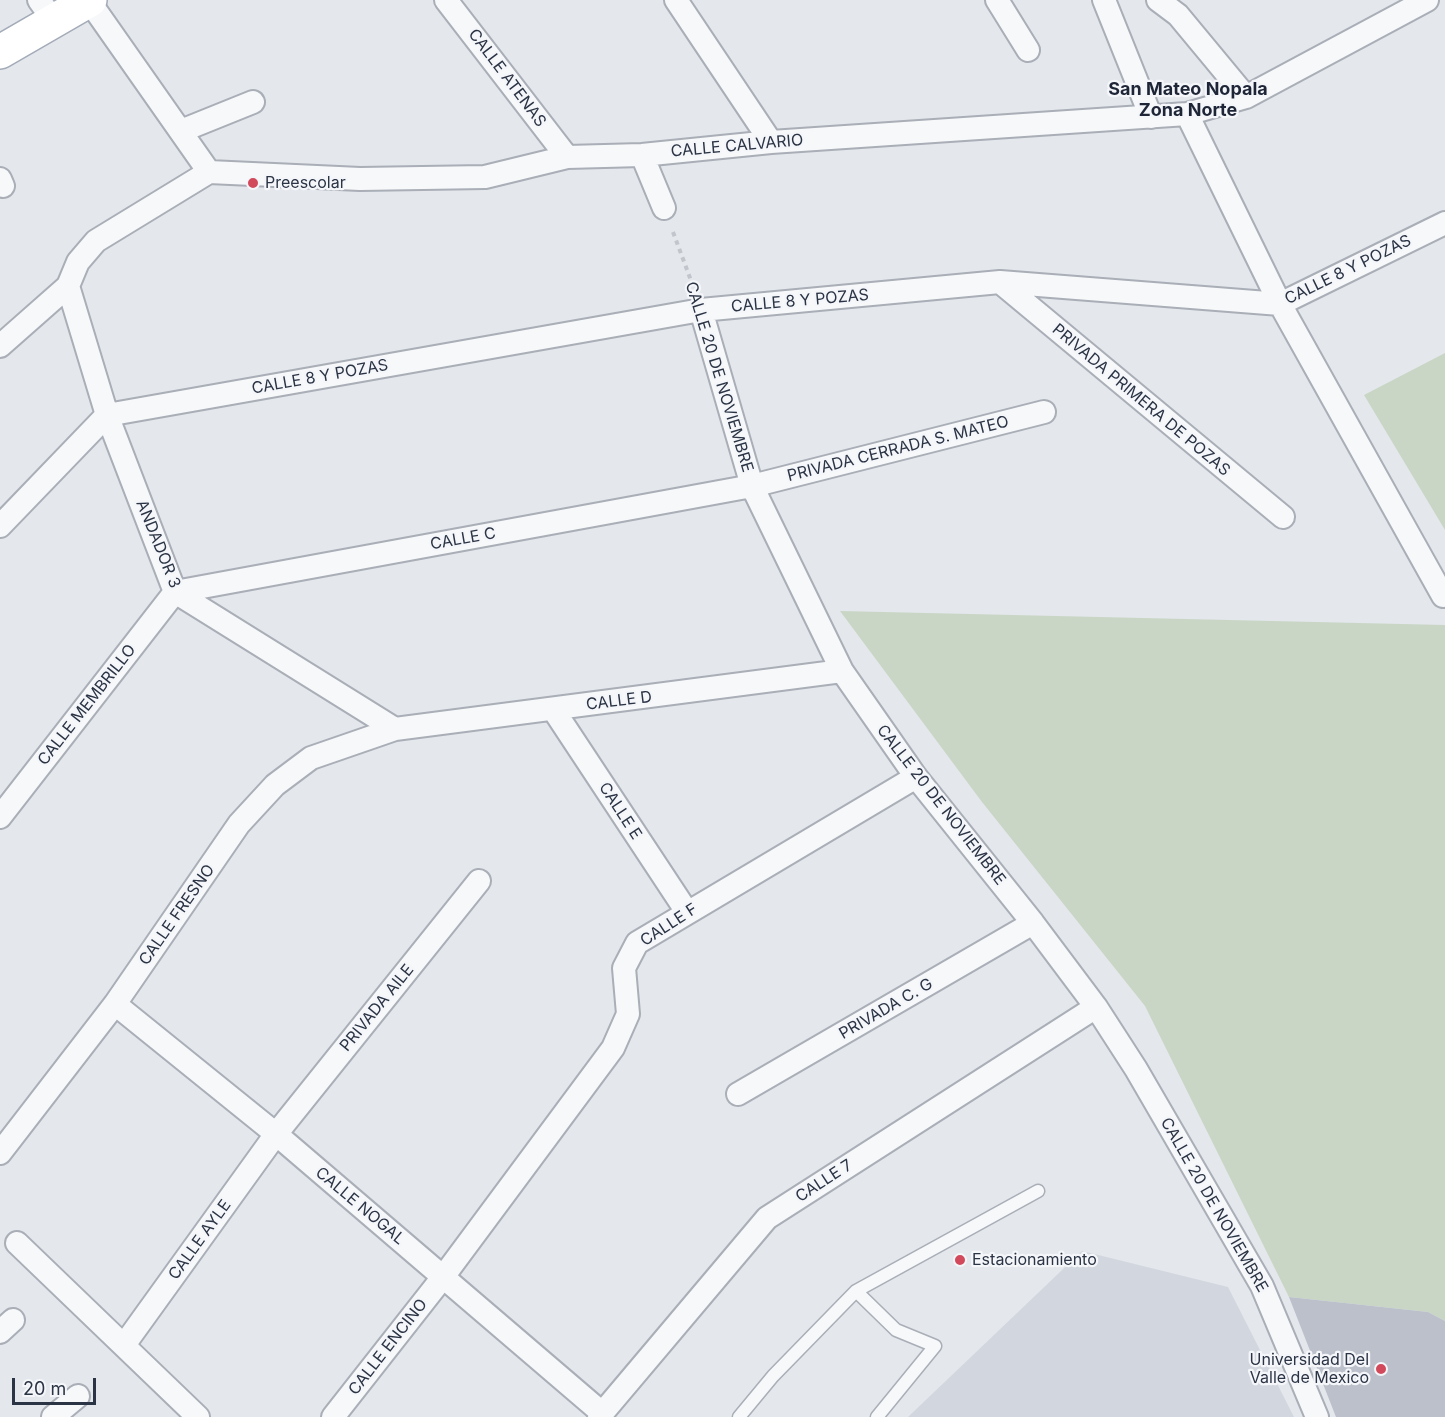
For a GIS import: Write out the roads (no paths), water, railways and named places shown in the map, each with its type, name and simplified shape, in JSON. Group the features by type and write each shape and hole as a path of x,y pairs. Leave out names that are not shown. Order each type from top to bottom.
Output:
{"main road":[{"path":"0,52 46,10 89,0"}],"street":[{"path":"0,346 68,286 78,262 96,241 209,172 89,0"},
{"path":"676,0 771,142"},
{"path":"997,0 1028,50"},
{"path":"1104,0 1151,117"},
{"path":"1158,0 1178,15 1246,97"},
{"name":"CALLE CALVARIO","path":"209,172 360,179 485,177 567,157 642,154 771,142 1187,114 1246,97 1399,6 1427,0"},
{"name":"CALLE ATENAS","path":"453,2 567,157"},
{"path":"181,131 253,102"},
{"path":"1187,114 1280,304 1443,596"},
{"path":"642,154 664,208"},
{"name":"CALLE 8 Y POZAS","path":"107,415 702,310 1000,282 1280,304 1445,223"},
{"name":"PRIVADA PRIMERA DE POZAS","path":"1000,282 1283,517"},
{"name":"ANDADOR 3","path":"68,286 107,415 174,592 395,729"},
{"name":"CALLE 20 DE NOVIEMBRE","path":"702,310 752,486 842,671 916,777 1033,923 1096,1007 1136,1069 1262,1286 1317,1417"},
{"name":"PRIVADA CERRADA S. MATEO","path":"752,486 1044,412"},
{"path":"0,526 107,415"},
{"name":"CALLE C","path":"174,592 752,486"},
{"name":"CALLE MEMBRILLO","path":"0,817 174,592"},
{"name":"CALLE D","path":"395,729 842,671"},
{"name":"CALLE E","path":"553,709 687,912"},
{"name":"CALLE FRESNO","path":"0,1153 115,1004 239,824 275,785 311,758 395,729"},
{"name":"CALLE F","path":"443,1277 613,1048 628,1014 624,968 637,943 916,777"},
{"name":"PRIVADA AILE","path":"276,1134 478,881"},
{"name":"PRIVADA C. G","path":"738,1094 1033,923"},
{"name":"CALLE NOGAL","path":"115,1004 276,1134 601,1415"},
{"name":"CALLE 7","path":"601,1415 767,1218 1096,1007"},
{"name":"CALLE AYLE","path":"124,1345 276,1134"},
{"path":"17,1243 198,1417"},
{"name":"CALLE ENCINO","path":"333,1417 443,1277"},
{"path":"53,1417 78,1396"}],"lane":[{"path":"739,1417 774,1376 856,1291 1038,1191"},
{"path":"856,1291 896,1330 935,1346 877,1417"}],"place":[{"name":"Preescolar","path":"253,183"},
{"name":"Estacionamiento","path":"960,1260"},
{"name":"Universidad Del Valle de Mexico","path":"1381,1369"}],"district":[{"name":"San Mateo Nopala Zona Norte","path":"1188,100"}]}
